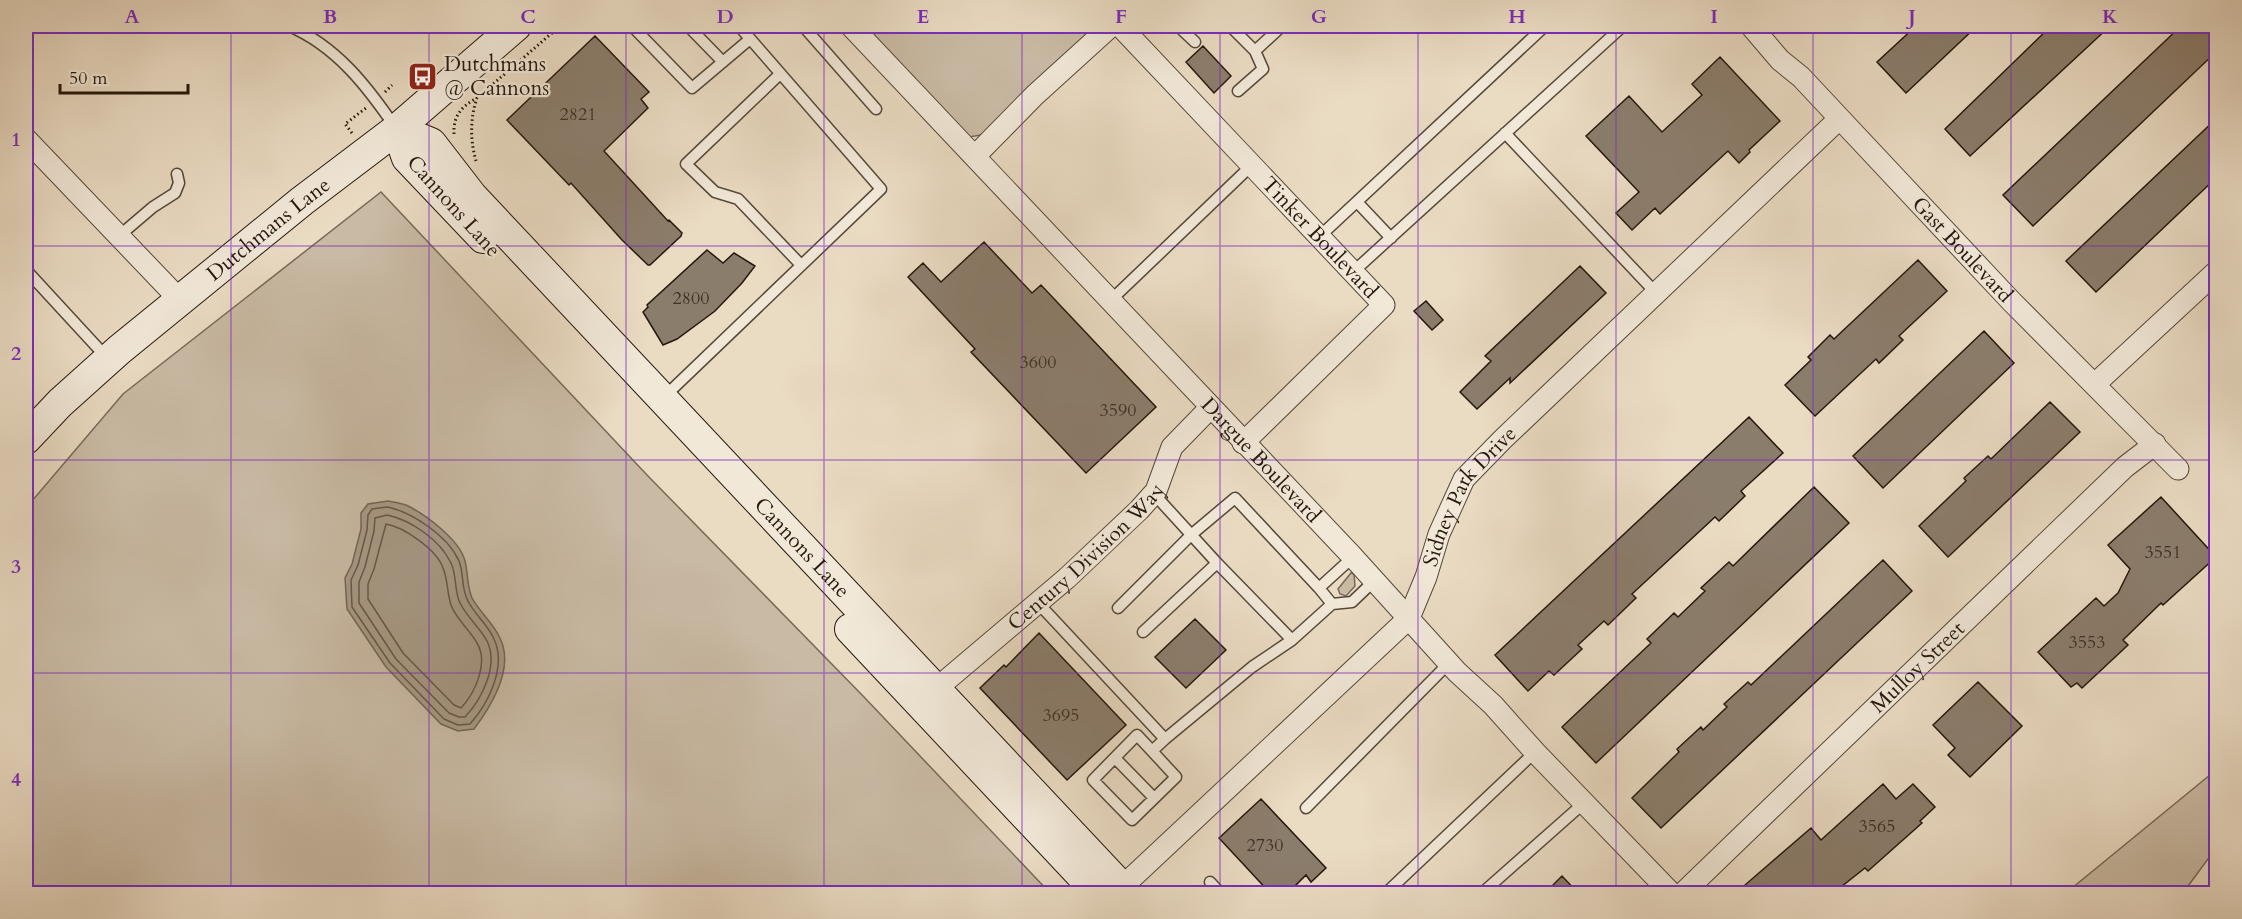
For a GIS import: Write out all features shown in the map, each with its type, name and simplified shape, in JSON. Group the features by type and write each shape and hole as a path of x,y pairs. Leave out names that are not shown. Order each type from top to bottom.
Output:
{"main road":[{"name":"Dutchmans Lane","path":"26,439 60,403 109,359 369,149 397,129 516,26"},
{"name":"Cannons Lane","path":"397,129 431,143 472,196 662,399 928,696"},
{"name":"Cannons Lane","path":"397,129 407,158 1116,892"}],"street":[{"name":"Dargue Boulevard","path":"851,26 1353,557 1449,663 1493,705 1535,752 1672,894"},
{"path":"975,156 1035,95 1111,26"},
{"name":"Tinker Boulevard","path":"1120,26 1384,305 1243,443"},
{"name":"Gast Boulevard","path":"1751,26 1780,60 1802,77 1839,119 2012,300 2178,469"},
{"name":"Sidney Park Drive","path":"1116,892 1409,618 1426,577 1439,534 1464,479 1503,439 1839,119"},
{"path":"26,138 180,300"},
{"path":"2095,384 2217,272"},
{"name":"Century Division Way","path":"928,696 1066,578 1154,494 1172,447 1210,408"},
{"name":"Mulloy Street","path":"1682,894 2125,466 2155,444"}],"lane":[{"path":"289,26 308,34 328,48 360,80 397,129"},
{"path":"632,26 692,88 723,62 746,30 780,74 881,189 662,399"},
{"path":"688,26 723,62"},
{"path":"803,26 876,109"},
{"path":"1178,26 1195,42"},
{"path":"1230,26 1255,51 1263,69 1238,91"},
{"path":"1255,51 1282,26"},
{"path":"1319,237 1545,26"},
{"path":"1353,272 1623,26"},
{"path":"780,74 686,164 714,192 738,199 801,265"},
{"path":"1506,133 1656,293"},
{"path":"1110,301 1252,165"},
{"path":"119,236 153,207 175,193 179,183 177,174"},
{"path":"1357,202 1391,238"},
{"path":"26,270 109,359"},
{"path":"1154,494 1292,640"},
{"path":"1118,608 1191,535 1235,498 1332,604"},
{"path":"1319,588 1353,557"},
{"path":"1143,632 1217,563"},
{"path":"1152,751 1252,667 1292,640 1332,604 1352,602 1374,580"},
{"path":"1038,603 1165,739"},
{"path":"1306,808 1449,663"},
{"path":"1137,735 1152,751 1176,777 1132,820 1093,780 1137,735"},
{"path":"1385,894 1535,752"},
{"path":"1115,758 1154,798"},
{"path":"1481,894 1585,802"},
{"path":"1210,882 1221,894"}],"path":[{"path":"454,140 454,122 458,112 560,26"},
{"path":"369,149 345,124 392,85"},
{"path":"477,98 472,112 471,135 478,168"},
{"path":"469,155 474,155"}],"shaded area":[{"path":"855,26 1104,26 987,134 969,137"},
{"path":"381,192 647,475 864,697 1050,893 26,894 26,508 123,394"},
{"path":"1351,573 1354,574 1355,586 1346,596 1340,594 1338,589"},
{"path":"2216,770 2216,848 2183,893 2066,893"}],"water":[{"path":"388,501 406,505 423,515 449,536 465,561 472,598 496,631 504,648 505,660 500,685 488,709 474,729 458,731 441,724 386,667 347,609 345,578 352,564 361,529 361,513 368,504"}],"building":[{"path":"1916,26 1977,26 1906,93 1877,62"},
{"path":"2051,26 2110,26 1970,156 1945,129"},
{"path":"2181,26 2217,26 2217,51 2033,226 2003,195"},
{"path":"595,36 649,92 641,99 648,108 604,151 668,221 682,233 650,265 622,240 571,183 569,185 507,120"},
{"path":"1203,46 1231,76 1214,93 1186,62"},
{"path":"1720,57 1780,121 1749,150 1750,152 1739,163 1728,151 1660,214 1655,208 1632,230 1616,213 1639,192 1586,136 1629,96 1662,132 1702,95 1692,84"},
{"path":"2217,118 2217,177 2096,292 2066,261"},
{"path":"984,242 1032,293 1041,285 1156,407 1086,473 971,352 975,349 908,277 923,263 941,282"},
{"path":"707,250 723,263 734,253 755,266 715,311 677,339 663,345 643,312 648,307 647,305"},
{"path":"1918,260 1947,291 1899,336 1903,340 1879,363 1876,359 1815,416 1785,385 1811,360 1808,357 1830,335 1834,339"},
{"path":"1580,266 1606,293 1510,383 1510,378 1477,409 1460,392 1491,361 1485,356"},
{"path":"1426,301 1443,320 1432,330 1414,311"},
{"path":"1984,331 2014,363 1883,488 1853,456"},
{"path":"2050,402 2080,432 1948,557 1919,526 1966,481 1964,478 1988,456 1991,459"},
{"path":"1749,417 1783,453 1741,491 1745,496 1719,521 1715,517 1632,594 1636,598 1608,625 1604,621 1578,645 1582,649 1554,675 1549,671 1528,691 1495,655"},
{"path":"1814,487 1849,523 1596,763 1562,727 1651,643 1647,639 1674,613 1678,617 1705,591 1701,588 1729,562 1733,566"},
{"path":"2161,497 2216,557 2163,605 2161,603 2123,640 2128,645 2082,688 2077,683 2071,687 2038,652 2096,598 2104,606 2118,593 2130,569 2108,545"},
{"path":"1883,560 1912,591 1661,828 1632,798 1679,752 1677,749 1701,727 1703,730 1727,707 1724,704 1748,682 1751,685"},
{"path":"1195,619 1226,650 1186,688 1155,657"},
{"path":"1039,633 1126,725 1067,780 980,688 1004,665 1006,667"},
{"path":"1978,682 2022,726 1970,777 1948,755 1955,748 1933,725"},
{"path":"1883,784 1896,799 1913,784 1935,807 1920,821 1922,823 1868,871 1865,868 1832,894 1752,894 1745,885 1811,828 1821,840"},
{"path":"1261,799 1326,868 1311,882 1306,875 1287,894 1271,894 1219,838"},
{"path":"1562,876 1579,894 1544,894"}],"place":[{"name":"Dutchmans @ Cannons","path":"423,76"}]}
